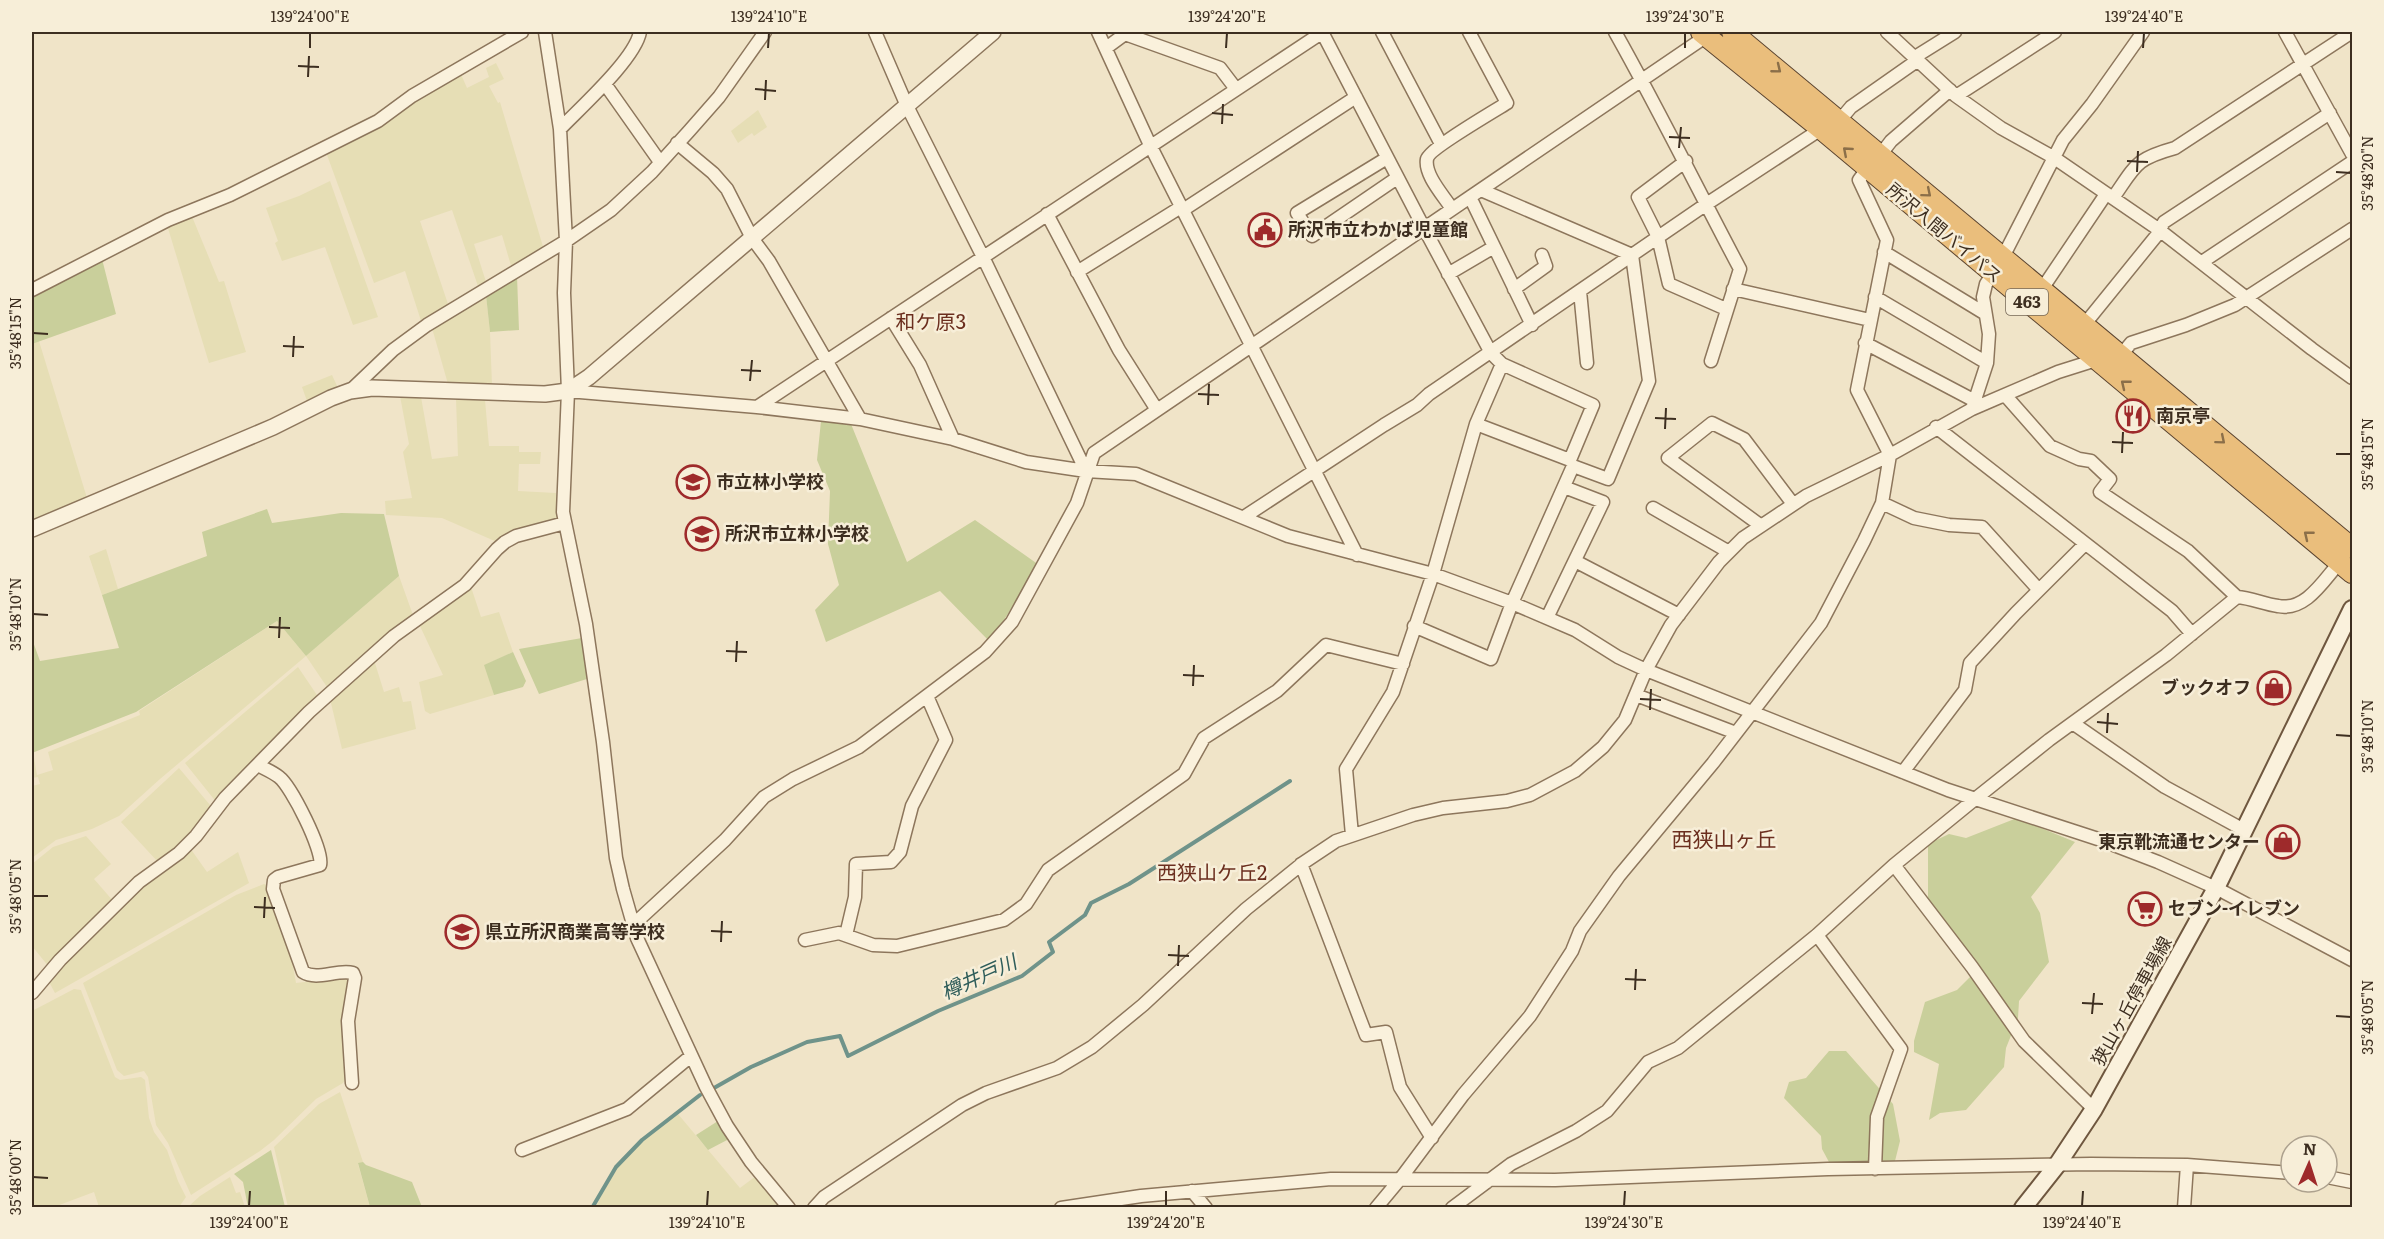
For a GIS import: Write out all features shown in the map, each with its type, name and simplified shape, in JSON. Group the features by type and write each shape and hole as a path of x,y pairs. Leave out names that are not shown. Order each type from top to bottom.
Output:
{"highway":[{"name":"所沢入間バイパス","path":"1732,32 1881,154 2096,360 2343,571"},
{"name":"所沢入間バイパス","path":"1707,33 1867,169 1998,265 2042,290 2352,548"}],"main road":[{"name":"狭山ヶ丘停車場線","path":"2023,1208 2057,1165 2094,1109 2216,888 2352,609"}],"street":[{"path":"32,290 158,226 230,195 378,122 412,96 522,32"},
{"path":"545,32 560,129 566,241 564,293 568,391 563,512 593,671 616,858 633,925 653,976 691,1056 727,1126 751,1162 789,1208"},
{"path":"560,129 605,84 635,45 640,32"},
{"path":"350,391 393,350 427,325 566,241 611,210 652,172 719,97 765,32"},
{"path":"875,32 907,106 1086,471"},
{"path":"568,391 589,377 993,32"},
{"path":"1098,32 1150,145 1357,555"},
{"path":"757,406 1322,32 1491,353 1502,364 1593,405 1570,460 1476,424"},
{"path":"1382,32 1441,144"},
{"path":"1452,208 1430,174 1427,159 1441,144 1507,103 1469,32"},
{"path":"1615,32 1686,161 1705,205 1740,269 1711,361"},
{"path":"1887,32 1953,93 2001,128 2053,157 2158,229 2352,378"},
{"path":"1840,120 1851,108 1916,58 1955,32"},
{"path":"1881,154 1891,141 1953,93 2055,32"},
{"path":"1973,405 1987,363 1989,334 1984,313 1986,284 2063,140 2092,104 2143,32"},
{"path":"2285,32 2352,153"},
{"path":"2042,290 2110,196 2140,160 2175,148 2352,32"},
{"path":"633,925 725,840 764,797 793,779 859,747 985,652 1012,622 1077,503 1094,453 1642,80 1707,33"},
{"path":"1106,48 1125,34 1220,68 1236,89"},
{"path":"605,84 660,162"},
{"path":"1077,272 1182,209 1356,97"},
{"path":"2084,324 2157,235 2158,229 2164,222 2330,113"},
{"path":"1244,517 1417,405 1429,394 1658,237 1821,129"},
{"path":"677,143 713,173 727,189 752,238 769,261 860,418"},
{"path":"1387,158 1297,213 1312,236 1397,178"},
{"path":"1686,161 1638,197 1658,237 1669,284 1726,309"},
{"path":"2202,262 2352,162"},
{"path":"1376,1208 1463,1095 1530,1016 1572,951 1580,931 1619,876 1754,711 1821,623 1882,503 1890,455 1857,390 1887,240 1859,180 1867,169"},
{"path":"1481,190 1632,255"},
{"path":"1470,197 1532,325"},
{"path":"1047,214 1119,351 1157,410"},
{"path":"2121,355 2131,343 2235,305 2352,229"},
{"path":"1448,274 1494,247"},
{"path":"1884,252 1984,313"},
{"path":"1514,289 1546,266 1542,255"},
{"path":"1414,626 1491,659 1512,603 1574,466 1608,479 1648,381 1632,255"},
{"path":"1733,289 1870,320"},
{"path":"1580,291 1587,363"},
{"path":"1875,297 1987,363"},
{"path":"891,318 920,365 953,439"},
{"path":"1865,344 1973,405"},
{"path":"814,1208 824,1197 954,1109 986,1093 1057,1068 1092,1047 1143,1005 1246,909 1301,864 1326,847 1352,834 1413,815 1443,808 1507,801 1530,795 1551,786 1575,771 1603,747 1626,720 1646,670 1679,615 1729,552 1743,538 1792,504 1890,455 1973,405 2096,360"},
{"path":"1352,834 1346,769 1393,692 1404,664 1414,626 1433,574 1476,424 1502,364"},
{"path":"32,529 350,391 372,388 545,394 568,391 757,406 860,418 953,439 1026,462 1086,471 1136,474 1288,536 1433,574 1512,603 1575,630 1618,657 1646,670 1975,799 2098,838 2216,888 2352,960"},
{"path":"2005,395 2050,446 2079,459 2091,461 2110,479 2100,492 2188,551 2237,597 2281,607 2291,607 2302,602 2343,571"},
{"path":"1760,525 1668,458 1712,423 1744,439 1792,504"},
{"path":"1935,427 2172,611 2192,634"},
{"path":"1547,618 1603,502 1564,487"},
{"path":"1882,503 1914,518 1948,525 1982,527 2039,590"},
{"path":"1653,508 1729,552"},
{"path":"32,993 60,960 139,882 179,853 196,836 225,798 309,712 394,636 465,585 496,549 516,536 565,523"},
{"path":"1903,772 1965,690 1970,663 2085,544"},
{"path":"1575,561 1679,615"},
{"path":"1452,1208 1511,1164 1576,1131 1607,1111 1648,1062 1678,1048 1817,935 1894,865 1975,799 2049,740 2074,724 2192,634 2237,597"},
{"path":"805,940 839,933 873,945 897,946 1004,920 1026,904 1048,870 1184,774 1204,738 1277,691 1326,645 1363,652 1404,664"},
{"path":"1636,695 1736,733"},
{"path":"846,935 855,897 856,864 891,862 900,852 912,806 946,740 927,696"},
{"path":"2074,724 2165,787 2244,830"},
{"path":"258,765 280,777 298,805 320,853 320,865 274,880 273,889 303,972 309,976 353,973 355,978 348,1021 352,1083"},
{"path":"1301,864 1366,1035 1386,1032 1400,1087 1432,1138"},
{"path":"1894,865 1972,967 2024,1041 2094,1109"},
{"path":"1817,935 1901,1049 1877,1117 1875,1169"},
{"path":"522,1150 627,1109 691,1056"},
{"path":"1061,1208 1086,1202 1331,1179 1488,1180 2057,1165 2187,1165 2279,1172"},
{"path":"2184,1208 2187,1165"},
{"path":"1192,1191 1206,1208"}],"shaded area":[{"path":"496,63 504,79 489,86 498,103 500,102 544,250 512,269 502,235 474,244 487,285 479,289 452,210 420,221 449,307 422,324 405,271 374,283 327,150 460,72 467,88 489,77 486,68"},
{"path":"758,110 767,127 754,136 752,133 738,143 731,131"},
{"path":"330,181 378,317 353,325 325,247 282,261 275,243 278,241 266,208"},
{"path":"191,214 219,282 224,281 246,352 209,363 167,225"},
{"path":"486,295 492,385 448,384 432,328"},
{"path":"39,341 87,498 32,522 32,344"},
{"path":"332,375 338,388 307,401 302,387"},
{"path":"400,396 421,397 432,459 458,456 456,399 485,400 489,446 519,446 519,452 541,452 540,464 519,464 518,491 556,493 558,517 554,522 497,542 442,518 386,515 385,501 412,498 403,452 409,444"},
{"path":"106,549 118,589 102,595 89,556"},
{"path":"399,576 414,618 329,690 306,656"},
{"path":"470,584 481,617 499,612 513,652 485,665 494,695 430,714 425,711 419,682 443,675 419,624"},
{"path":"277,621 306,656 119,816 92,829 56,840 32,858 32,786 40,784 38,777 32,778 32,758 34,758 37,775 53,770 48,752 140,715 139,711"},
{"path":"374,660 384,692 399,687 403,702 411,701 416,729 342,749 330,699"},
{"path":"298,667 319,698 217,803 185,763"},
{"path":"179,768 210,805 215,806 177,850 158,862 121,822"},
{"path":"86,836 111,864 94,879 114,902 49,967 32,946 32,864 53,847"},
{"path":"190,848 207,872 238,852 249,883 55,993 48,980 141,886"},
{"path":"264,884 267,885 291,955 296,983 347,977 349,979 344,1022 347,1077 343,1083 316,1099 260,1151 191,1195 168,1143 156,1125 148,1077 144,1071 124,1076 117,1070 83,983 236,895"},
{"path":"74,989 81,990 115,1077 120,1080 141,1077 145,1080 149,1118 154,1132 167,1150 186,1197 179,1207 99,1207 94,1192 54,1207 32,1208 32,1017 34,1010"},
{"path":"340,1092 363,1162 358,1164 370,1207 288,1207 274,1147 319,1104"},
{"path":"678,1114 740,1188 756,1176 782,1208 595,1208 616,1169 643,1140"},
{"path":"230,1177 236,1193 240,1192 245,1207 188,1207 200,1196"}],"green space":[{"path":"102,259 116,314 32,344 32,294"},
{"path":"517,276 519,330 490,332 486,295"},
{"path":"821,421 851,424 907,562 975,520 1039,565 990,642 940,591 826,642 815,610 839,585 828,544 830,491 817,460"},
{"path":"267,509 272,523 341,513 384,514 399,576 306,656 277,621 136,712 32,753 32,639 40,661 119,648 102,595 207,556 202,532"},
{"path":"582,638 590,678 539,694 519,649"},
{"path":"513,652 526,681 523,687 494,695 484,665"},
{"path":"2017,818 2075,842 2031,897 2040,913 2049,962 2019,1001 2018,1018 2006,1048 2004,1067 1966,1110 1940,1113 1929,1120 1939,1064 1914,1052 1914,1041 1925,1002 1957,990 1979,968 1928,906 1928,844 1949,834 1966,838"},
{"path":"1829,1051 1846,1051 1893,1104 1900,1141 1895,1161 1829,1162 1822,1149 1821,1136 1784,1098 1789,1082 1806,1078"},
{"path":"718,1121 729,1139 708,1150 696,1135"},
{"path":"271,1150 285,1207 248,1207 243,1182 234,1174"},
{"path":"363,1162 412,1182 422,1207 370,1207 358,1163"}],"waterway":[{"name":"樽井戸川","path":"714,1088 751,1067 807,1042 840,1036 848,1056 938,1011 1022,976 1053,952 1049,942 1085,915 1091,903 1129,884 1290,781"},
{"name":"樽井戸川","path":"592,1208 616,1167 642,1140 700,1095"}],"place":[{"name":"所沢市立わかば児童館","path":"1265,230"},
{"name":"南京亭","path":"2133,416"},
{"name":"市立林小学校","path":"693,482"},
{"name":"所沢市立林小学校","path":"702,534"},
{"name":"ブックオフ","path":"2274,688"},
{"name":"東京靴流通センター","path":"2283,842"},
{"name":"セブン-イレブン","path":"2145,909"},
{"name":"県立所沢商業高等学校","path":"462,932"}],"district":[{"name":"和ケ原3","path":"931,322"},
{"name":"西狭山ヶ丘","path":"1724,840"},
{"name":"西狭山ケ丘2","path":"1212,873"}]}
